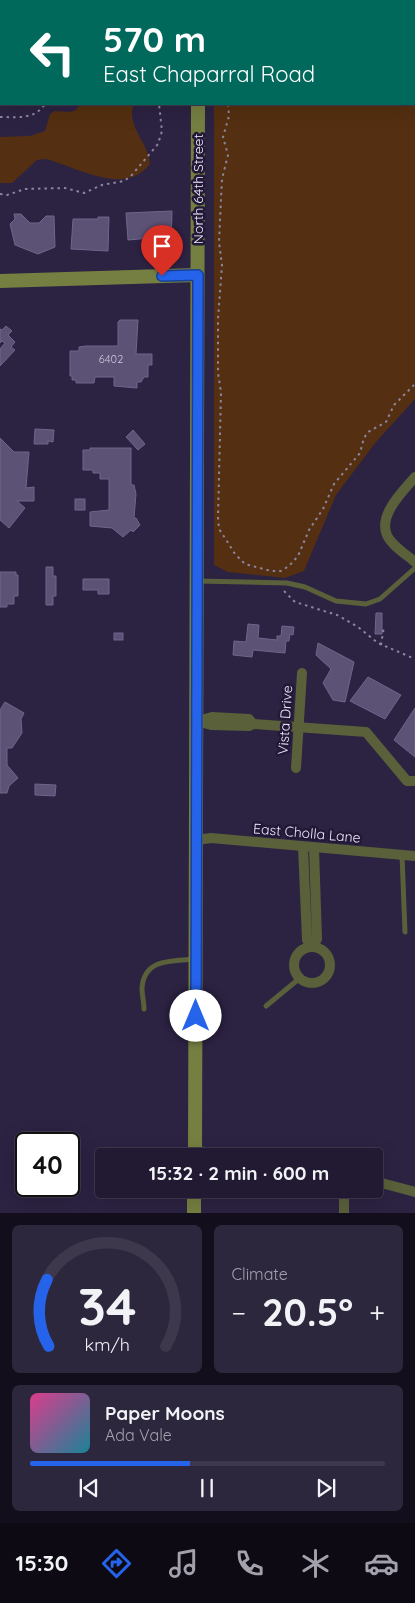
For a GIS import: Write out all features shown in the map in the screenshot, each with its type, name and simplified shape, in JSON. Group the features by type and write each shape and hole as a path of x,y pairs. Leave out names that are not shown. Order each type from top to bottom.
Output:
{"street":[{"name":"North 64th Street","path":"195,1148 198,721 198,105"},
{"path":"0,281 198,275"},
{"path":"415,477 388,511 384,526 387,536 415,562"},
{"name":"Vista Drive","path":"296,768 302,673"},
{"path":"198,721 215,717 249,719 253,724 366,732 407,780 415,781"},
{"name":"East Cholla Lane","path":"196,840 211,838 415,856"},
{"path":"308,848 307,940 312,947"},
{"path":"312,947 317,948 326,955 329,960 326,976 317,982 305,981 300,978 294,968 296,956 306,948 312,947"},
{"path":"383,1183 415,1192"},
{"path":"194,1198 194,1213"},
{"path":"344,1198 344,1213"}],"lane":[{"path":"197,581 287,583 304,587 336,601 366,604 380,599 415,568"},
{"path":"402,854 405,932"},
{"path":"144,1008 142,987 146,975 153,967 159,962 196,959"},
{"path":"266,1006 300,978"}],"path":[{"path":"0,117 27,117 37,113 44,105"},
{"path":"0,194 7,195 25,189 66,188 84,193 102,185 124,181 132,176 158,144 162,131 159,105"},
{"path":"228,105 229,116 223,137 228,155 222,179 219,242 222,265 218,319 218,373 221,400 218,452 218,518 220,529 235,554 246,564 260,569 281,571 289,566 298,556 309,530 323,509 334,484 360,453 364,438 368,432 386,422 394,405 415,384"},
{"path":"281,591 289,593 295,602 346,619 381,645 415,659"},
{"path":"381,645 384,626"}],"shaded area":[{"path":"79,105 134,105 132,112 135,127 149,156 150,164 140,174 128,178 114,179 86,173 46,159 37,160 12,183 0,183 0,137 30,136 45,131 50,114 55,111 70,112 76,110"},
{"path":"214,105 415,105 415,399 376,442 336,495 304,571 285,578 228,572 214,565"}],"building":[{"path":"172,211 171,251 152,252 151,238 128,240 126,213"},
{"path":"14,214 21,214 30,223 39,223 46,216 54,216 55,247 38,254 15,245 10,224 15,219"},
{"path":"98,217 109,217 108,251 71,249 73,219 98,219"},
{"path":"120,320 138,320 136,354 152,354 152,365 148,365 148,377 144,377 141,382 137,382 137,388 114,386 114,377 95,377 94,383 76,383 76,380 72,380 72,376 70,376 70,351 79,351 79,347 86,346 118,346 118,322"},
{"path":"6,326 12,331 8,335 15,342 11,347 15,350 0,366 0,349 5,343 2,341 0,343 0,329 2,330"},
{"path":"35,429 54,430 53,442 48,441 48,444 34,444"},
{"path":"133,430 145,444 138,450 126,437"},
{"path":"0,438 14,452 29,452 26,488 34,487 34,501 17,501 25,508 9,528 0,520"},
{"path":"90,448 131,448 131,485 134,485 136,494 134,518 136,518 140,525 133,532 131,530 123,537 112,528 90,526 90,512 109,510 109,479 100,479 100,473 93,473 93,470 83,470 83,450 90,450"},
{"path":"75,499 85,499 85,510 75,510"},
{"path":"46,567 53,567 53,576 56,576 56,596 53,596 53,605 46,605"},
{"path":"0,572 16,572 16,575 18,575 18,596 14,596 14,604 7,604 7,607 0,607"},
{"path":"83,579 109,579 109,594 98,594 98,590 83,590"},
{"path":"376,613 382,613 382,634 375,634"},
{"path":"248,624 259,625 258,638 277,640 277,636 281,636 282,626 294,627 293,635 290,634 289,641 286,641 285,653 253,650 252,657 233,655 234,641 246,642"},
{"path":"114,633 123,633 123,640 114,640"},
{"path":"318,643 354,662 345,702 333,700 323,683 331,669 316,655"},
{"path":"368,677 401,695 385,719 350,701"},
{"path":"5,702 24,713 21,719 22,733 12,748 7,748 7,765 18,778 9,786 7,793 0,793 0,710"},
{"path":"415,708 415,757 394,740"},
{"path":"35,784 56,785 55,796 35,795"}],"route":[{"path":"162,276 198,275 196,1016"}]}
